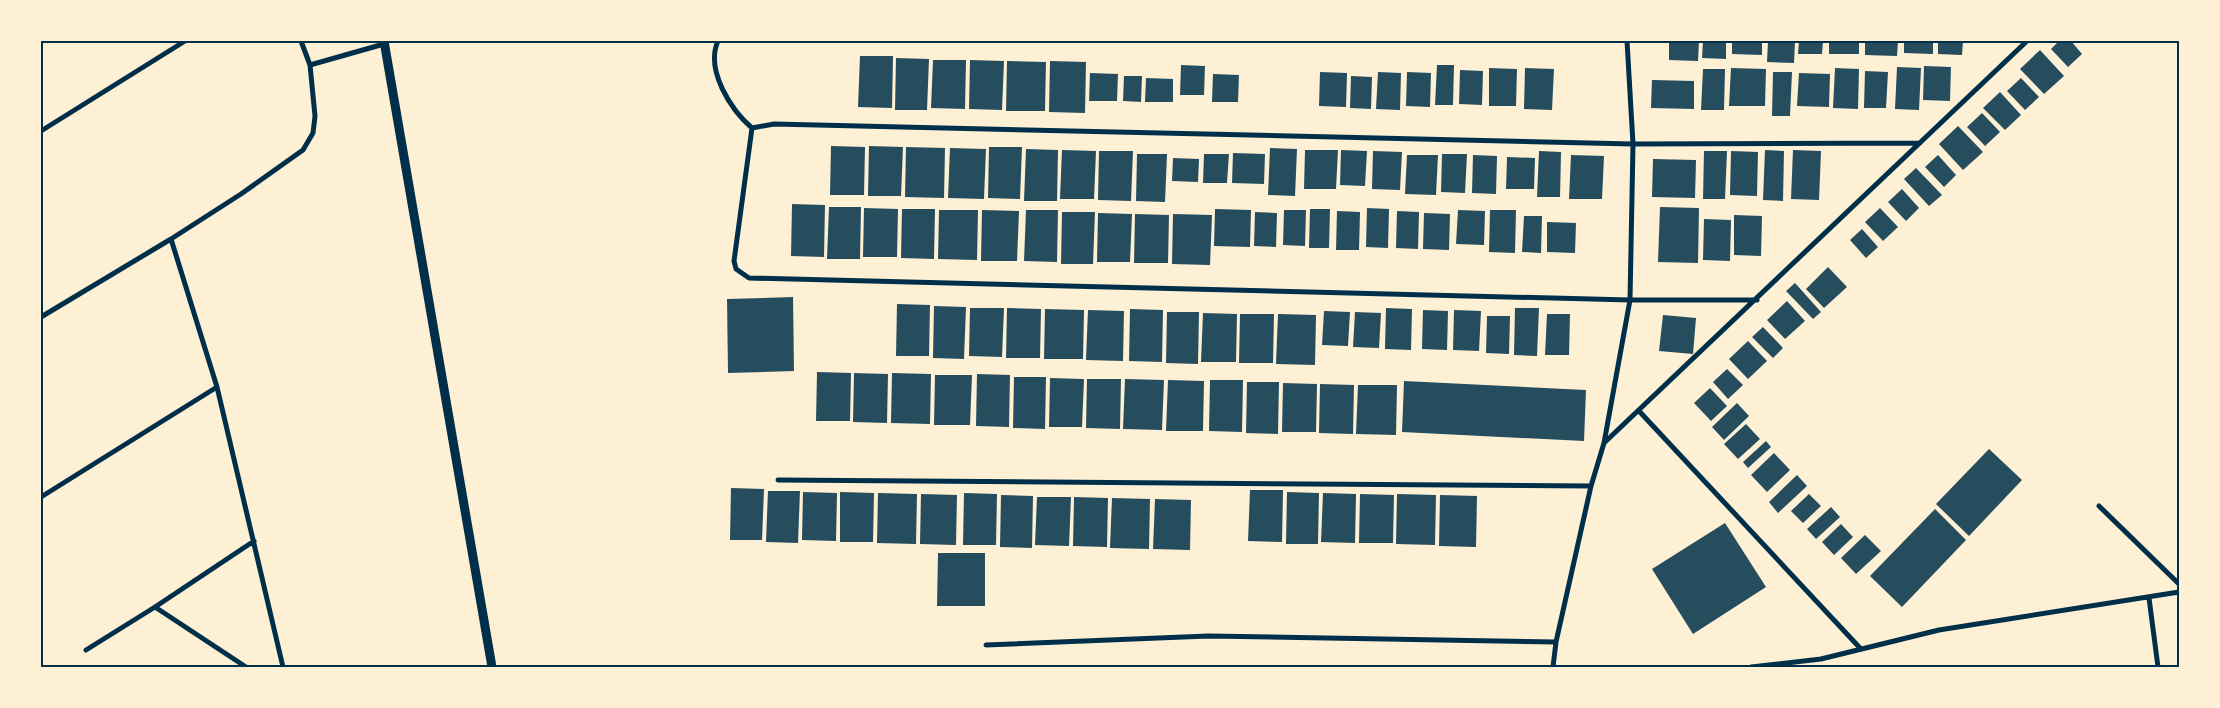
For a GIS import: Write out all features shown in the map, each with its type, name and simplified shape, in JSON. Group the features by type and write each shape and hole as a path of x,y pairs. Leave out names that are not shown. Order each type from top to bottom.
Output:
{"street":[{"path":"41,131 185,41"},
{"path":"41,317 171,239 303,150 313,133 315,116 310,65 301,41"},
{"path":"718,41 714,49 719,85 738,116 752,128"},
{"path":"1553,667 1556,642 1591,486 1604,443 1630,300 1633,144 1627,41"},
{"path":"1604,443 1757,300 2027,41"},
{"path":"310,65 384,43 492,667"},
{"path":"752,128 774,124 1633,144 1920,143"},
{"path":"752,128 734,261 736,268 749,278 1630,300 1757,300"},
{"path":"171,239 217,387 283,667"},
{"path":"41,497 217,387"},
{"path":"1640,411 1860,648"},
{"path":"778,480 1591,486"},
{"path":"2099,506 2179,584"},
{"path":"86,650 254,541"},
{"path":"1751,667 1821,659 1939,630 2179,592"},
{"path":"2149,598 2158,667"},
{"path":"155,607 246,667"},
{"path":"986,645 1208,636 1556,642"},
{"path":"1821,659 1822,667"}],"building":[{"path":"1669,41 1699,41 1698,61 1669,60"},
{"path":"1703,41 1726,41 1726,59 1702,58"},
{"path":"1732,41 1762,41 1762,55 1732,54"},
{"path":"1768,41 1795,41 1794,63 1767,62"},
{"path":"1799,41 1823,41 1822,54 1798,54"},
{"path":"1829,41 1859,41 1859,54 1829,54"},
{"path":"1865,41 1898,41 1897,56 1865,55"},
{"path":"1904,41 1933,41 1933,54 1904,53"},
{"path":"1938,41 1963,41 1962,55 1938,54"},
{"path":"2059,41 2071,41 2082,54 2068,67 2051,49"},
{"path":"2040,50 2064,76 2044,94 2020,69"},
{"path":"860,56 893,56 892,108 858,107"},
{"path":"896,58 929,59 927,110 895,110"},
{"path":"933,60 966,60 965,109 931,108"},
{"path":"970,60 1004,61 1002,110 969,109"},
{"path":"1007,61 1046,62 1045,111 1006,111"},
{"path":"1050,61 1086,62 1085,113 1049,112"},
{"path":"1181,65 1205,66 1204,95 1180,95"},
{"path":"1437,65 1454,65 1453,105 1435,105"},
{"path":"1924,66 1951,67 1950,101 1923,100"},
{"path":"1897,67 1921,68 1919,110 1895,109"},
{"path":"1489,68 1517,69 1516,106 1489,106"},
{"path":"1525,68 1554,69 1552,110 1524,109"},
{"path":"1731,68 1766,69 1765,106 1729,106"},
{"path":"1835,68 1859,69 1858,109 1833,108"},
{"path":"1703,69 1725,69 1724,110 1701,110"},
{"path":"1460,70 1483,71 1482,105 1459,104"},
{"path":"1865,71 1888,72 1886,108 1864,108"},
{"path":"1320,72 1347,73 1346,107 1319,106"},
{"path":"1378,72 1401,73 1400,110 1376,109"},
{"path":"1407,72 1431,73 1430,107 1406,106"},
{"path":"1773,72 1792,72 1790,116 1772,116"},
{"path":"1090,73 1118,74 1117,101 1089,101"},
{"path":"1799,73 1830,74 1829,107 1797,106"},
{"path":"1213,74 1239,75 1238,102 1212,102"},
{"path":"1124,76 1142,76 1141,102 1123,101"},
{"path":"1351,76 1372,77 1371,109 1350,108"},
{"path":"1146,78 1173,79 1173,102 1145,102"},
{"path":"2021,78 2039,97 2025,110 2007,91"},
{"path":"1652,80 1694,81 1694,109 1651,108"},
{"path":"2000,92 2021,115 2005,130 1983,108"},
{"path":"1982,113 2000,132 1985,146 1967,127"},
{"path":"1958,126 1983,152 1963,170 1939,144"},
{"path":"831,146 865,147 864,195 830,195"},
{"path":"869,146 903,147 901,196 868,196"},
{"path":"906,147 945,148 944,198 905,197"},
{"path":"989,147 1022,147 1020,199 988,198"},
{"path":"950,148 986,149 984,199 948,198"},
{"path":"1270,148 1297,149 1295,196 1268,195"},
{"path":"1026,149 1058,150 1057,201 1024,201"},
{"path":"1062,150 1096,151 1094,199 1060,199"},
{"path":"1305,150 1338,150 1336,189 1304,189"},
{"path":"1341,150 1367,151 1365,186 1340,185"},
{"path":"1765,150 1784,151 1783,201 1763,200"},
{"path":"1793,150 1821,151 1819,200 1791,199"},
{"path":"1099,151 1133,151 1131,201 1098,200"},
{"path":"1373,151 1402,152 1400,190 1372,189"},
{"path":"1539,151 1561,152 1560,197 1537,197"},
{"path":"1704,151 1727,151 1725,199 1703,199"},
{"path":"1731,151 1758,152 1757,196 1730,195"},
{"path":"1233,153 1265,154 1264,184 1232,183"},
{"path":"1137,154 1167,154 1165,202 1136,201"},
{"path":"1204,154 1229,154 1227,183 1203,183"},
{"path":"1442,154 1467,154 1465,193 1441,192"},
{"path":"1407,155 1438,155 1436,195 1405,194"},
{"path":"1473,155 1497,156 1496,194 1472,193"},
{"path":"1571,155 1604,156 1602,199 1569,199"},
{"path":"1938,155 1956,175 1944,187 1925,167"},
{"path":"1507,157 1535,158 1534,189 1506,189"},
{"path":"1173,158 1199,159 1198,182 1172,181"},
{"path":"1653,159 1696,160 1695,198 1652,197"},
{"path":"1916,168 1942,195 1929,206 1904,179"},
{"path":"1902,189 1919,208 1906,221 1888,202"},
{"path":"792,204 825,205 824,257 791,256"},
{"path":"829,207 861,207 860,259 827,259"},
{"path":"1660,207 1699,208 1698,263 1658,262"},
{"path":"864,208 898,209 897,257 863,257"},
{"path":"1367,208 1389,209 1388,248 1366,247"},
{"path":"1880,208 1898,227 1883,241 1865,222"},
{"path":"902,209 935,209 934,259 901,258"},
{"path":"1215,209 1251,210 1250,247 1214,246"},
{"path":"1310,209 1330,209 1329,248 1309,248"},
{"path":"939,210 978,210 977,260 938,259"},
{"path":"982,210 1019,211 1017,261 981,261"},
{"path":"1026,210 1058,210 1057,262 1024,261"},
{"path":"1284,210 1306,210 1305,246 1283,245"},
{"path":"1458,210 1485,211 1484,245 1456,244"},
{"path":"1490,210 1516,210 1515,253 1489,252"},
{"path":"1337,211 1360,212 1359,250 1336,250"},
{"path":"1397,211 1419,212 1418,249 1396,248"},
{"path":"1062,212 1095,212 1093,264 1061,264"},
{"path":"1255,212 1277,213 1276,247 1254,246"},
{"path":"1098,213 1132,214 1130,262 1097,262"},
{"path":"1424,213 1450,214 1449,250 1423,249"},
{"path":"1135,214 1169,215 1168,263 1134,263"},
{"path":"1173,214 1212,215 1210,265 1172,264"},
{"path":"1734,215 1762,216 1761,256 1734,255"},
{"path":"1524,216 1542,216 1541,253 1522,252"},
{"path":"1704,219 1731,220 1730,261 1703,260"},
{"path":"1547,222 1576,223 1575,253 1547,252"},
{"path":"1862,229 1878,247 1866,258 1850,240"},
{"path":"1828,267 1847,287 1824,308 1806,289"},
{"path":"1795,283 1821,312 1813,319 1786,291"},
{"path":"793,297 794,371 728,373 727,299"},
{"path":"1787,301 1805,321 1785,339 1767,320"},
{"path":"897,304 930,305 929,356 896,356"},
{"path":"934,306 966,307 964,359 933,358"},
{"path":"970,308 1004,308 1002,357 969,356"},
{"path":"1007,308 1041,309 1040,358 1006,358"},
{"path":"1386,308 1412,309 1411,350 1385,349"},
{"path":"1515,308 1539,308 1537,356 1514,355"},
{"path":"1045,309 1084,310 1083,359 1044,359"},
{"path":"1130,309 1163,310 1162,362 1129,361"},
{"path":"1088,310 1124,311 1123,361 1086,360"},
{"path":"1423,310 1448,311 1447,350 1422,349"},
{"path":"1454,310 1481,311 1479,351 1453,350"},
{"path":"1324,311 1350,312 1348,346 1322,345"},
{"path":"1167,312 1199,312 1198,364 1166,363"},
{"path":"1355,312 1381,313 1379,348 1353,347"},
{"path":"1203,313 1237,314 1236,362 1201,362"},
{"path":"1240,314 1274,314 1273,363 1239,363"},
{"path":"1278,314 1316,315 1315,365 1276,364"},
{"path":"1547,314 1570,314 1569,355 1545,355"},
{"path":"1663,315 1696,318 1693,354 1659,351"},
{"path":"1487,316 1510,316 1509,354 1486,353"},
{"path":"1763,327 1783,348 1773,358 1752,337"},
{"path":"1748,341 1767,361 1748,379 1729,359"},
{"path":"1727,369 1743,385 1728,399 1713,382"},
{"path":"817,372 851,373 850,421 816,421"},
{"path":"854,373 888,374 887,423 853,422"},
{"path":"892,373 931,374 930,424 891,423"},
{"path":"977,374 1010,375 1009,427 976,426"},
{"path":"935,375 972,375 970,425 934,425"},
{"path":"1014,377 1046,377 1045,429 1013,428"},
{"path":"1050,378 1084,379 1082,427 1049,427"},
{"path":"1087,379 1121,379 1120,429 1086,428"},
{"path":"1125,379 1164,380 1162,430 1123,429"},
{"path":"1168,380 1204,381 1203,431 1166,431"},
{"path":"1210,380 1243,380 1242,432 1209,431"},
{"path":"1404,381 1586,390 1584,441 1402,432"},
{"path":"1247,382 1279,382 1278,434 1246,433"},
{"path":"1283,383 1317,384 1316,432 1282,432"},
{"path":"1320,384 1354,385 1353,434 1319,433"},
{"path":"1358,385 1397,385 1396,435 1356,434"},
{"path":"1710,388 1727,406 1711,421 1694,403"},
{"path":"1737,403 1749,416 1724,440 1712,427"},
{"path":"1746,424 1760,439 1738,459 1724,444"},
{"path":"1766,441 1771,447 1748,468 1743,462"},
{"path":"1989,449 2022,480 1969,536 1936,504"},
{"path":"1774,453 1790,470 1767,492 1751,475"},
{"path":"1797,475 1807,486 1778,513 1769,502"},
{"path":"731,488 764,489 762,540 730,540"},
{"path":"1250,490 1283,490 1282,542 1248,541"},
{"path":"768,491 800,491 798,543 766,542"},
{"path":"803,492 837,493 836,541 802,540"},
{"path":"840,492 874,493 873,542 840,542"},
{"path":"1287,492 1319,493 1318,544 1286,544"},
{"path":"878,493 917,494 916,544 877,543"},
{"path":"964,493 997,494 996,545 963,545"},
{"path":"1323,493 1356,494 1355,543 1321,542"},
{"path":"921,494 957,495 956,545 920,544"},
{"path":"1360,494 1394,495 1393,543 1359,543"},
{"path":"1397,494 1436,495 1435,545 1396,544"},
{"path":"1809,494 1821,506 1803,523 1791,511"},
{"path":"1001,495 1033,496 1032,548 1000,547"},
{"path":"1440,495 1477,496 1476,547 1439,546"},
{"path":"1037,497 1071,497 1069,546 1035,545"},
{"path":"1074,497 1108,498 1107,547 1073,546"},
{"path":"1112,498 1150,499 1149,549 1110,548"},
{"path":"1155,499 1191,500 1190,550 1153,549"},
{"path":"1831,507 1840,517 1816,539 1807,529"},
{"path":"1935,509 1966,540 1902,607 1870,576"},
{"path":"1725,523 1766,587 1693,634 1652,569"},
{"path":"1841,524 1853,537 1834,555 1822,542"},
{"path":"1865,535 1881,551 1856,574 1841,558"},
{"path":"938,553 985,553 985,606 937,606"}]}
